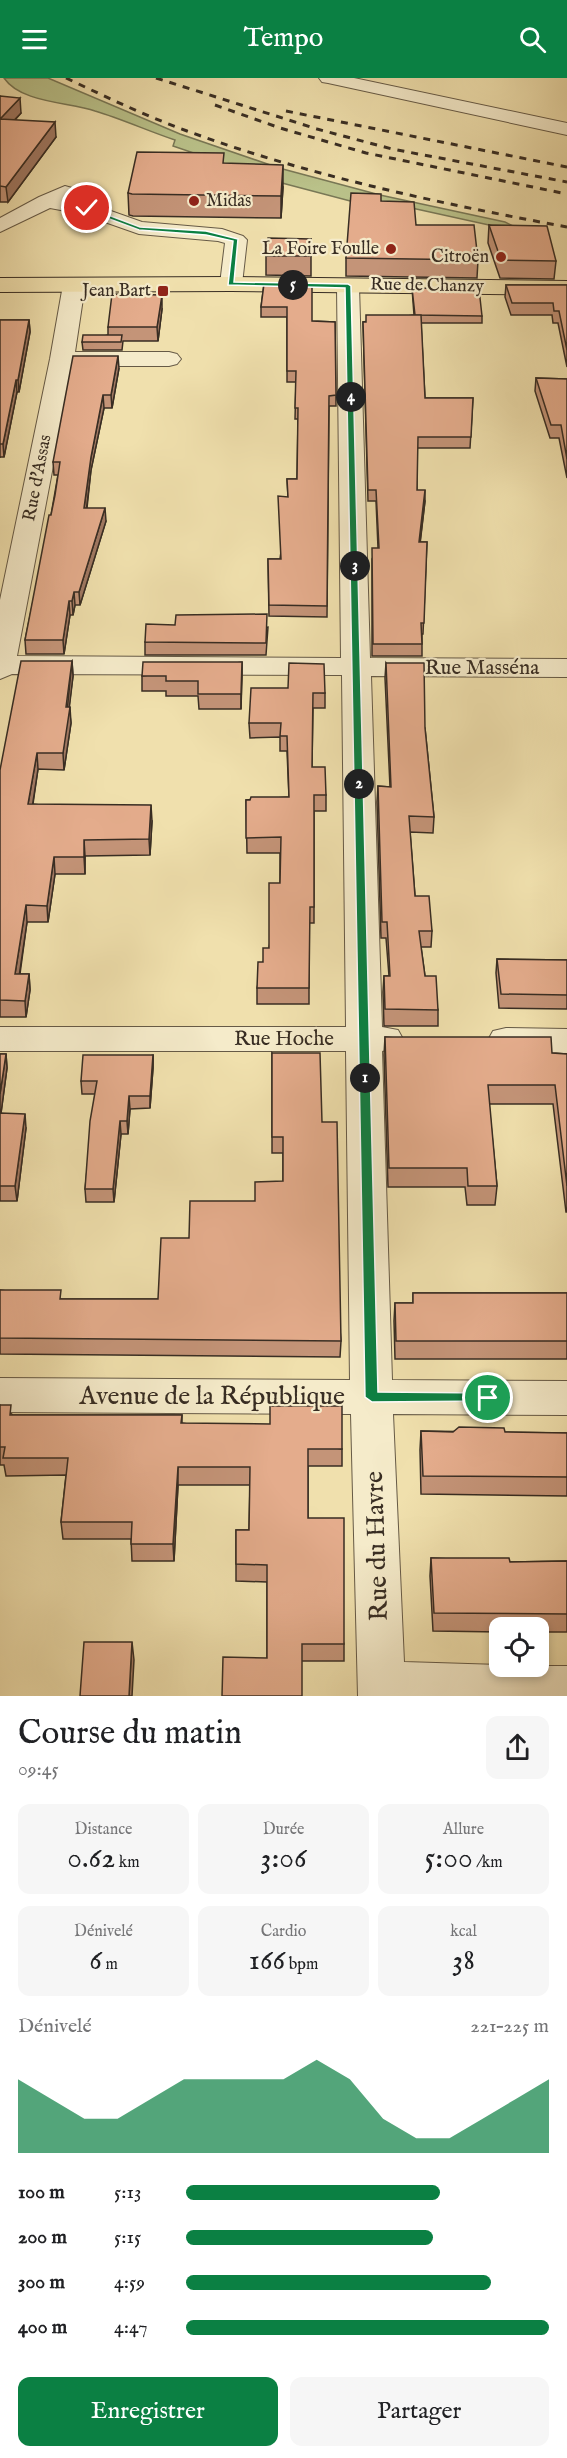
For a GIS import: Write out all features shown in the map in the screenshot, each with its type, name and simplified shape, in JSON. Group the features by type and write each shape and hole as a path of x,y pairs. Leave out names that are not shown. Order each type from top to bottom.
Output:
{"main road":[{"name":"Rue de Chanzy","path":"0,285 231,284 567,288"}],"street":[{"path":"328,78 567,129"},
{"path":"0,226 73,188"},
{"path":"46,201 87,208 139,228 206,233 236,240 231,284"},
{"name":"Rue d'Assas","path":"0,668 4,633 62,359 74,285"},
{"name":"Rue du Havre","path":"348,286 372,1397 382,1690"},
{"path":"62,359 169,359"},
{"name":"Rue Masséna","path":"0,668 567,668"},
{"name":"Rue Hoche","path":"0,1039 412,1040"},
{"path":"472,1040 567,1041"},
{"name":"Avenue de la République","path":"0,1395 567,1398"},
{"path":"382,1690 567,1688"}],"green space":[{"path":"4,78 48,78 180,134 279,168 380,195 505,222 513,226 498,227 389,203 354,202 282,183 173,146 175,140 105,114 33,97 12,86"}],"building":[{"path":"0,96 20,98 0,119"},
{"path":"0,119 55,122 6,187 0,186"},
{"path":"137,152 224,153 223,163 283,165 281,196 128,193"},
{"path":"351,193 381,194 381,201 414,202 416,225 474,225 478,260 346,258"},
{"path":"489,225 547,226 556,261 501,260"},
{"path":"268,238 311,239 311,256 266,256"},
{"path":"264,284 312,284 312,321 335,322 336,395 329,396 327,606 269,605 268,559 281,559 278,496 288,497 287,479 297,479 298,408 295,408 296,371 287,371 287,307 261,307"},
{"path":"506,285 567,285 567,350 559,311 554,311 553,303 512,303"},
{"path":"412,288 479,289 482,316 415,315"},
{"path":"112,294 162,295 157,327 108,327"},
{"path":"366,315 421,315 425,398 473,398 471,437 418,437 417,490 425,490 419,542 427,542 424,623 421,623 422,644 373,644 372,548 379,548 376,490 368,490 363,322 366,322"},
{"path":"0,320 29,320 3,444 0,444"},
{"path":"83,335 122,335 121,342 82,342"},
{"path":"73,356 118,356 111,395 103,395 84,508 105,508 79,592 74,592 72,601 69,601 63,640 25,640 49,515 51,515 55,495 60,462 53,462"},
{"path":"536,378 567,379 567,459 561,425 551,425"},
{"path":"267,614 266,643 145,642 146,624 175,625 176,615"},
{"path":"21,661 72,661 66,707 70,707 63,753 37,753 28,804 151,805 149,839 84,840 84,857 54,857 47,906 26,905 15,974 29,974 25,1001 0,1000 0,770"},
{"path":"143,662 242,662 241,694 198,694 198,681 166,681 166,676 142,676"},
{"path":"289,663 324,664 325,693 313,693 312,767 325,767 326,795 314,795 314,907 310,907 309,988 257,988 258,962 263,962 263,948 269,948 269,883 280,883 281,837 246,838 246,800 250,800 251,797 289,797 287,736 280,736 281,723 249,723 251,688 288,688"},
{"path":"386,663 424,663 425,728 434,817 409,816 415,896 429,896 432,931 419,931 425,976 436,976 438,1010 385,1009 384,976 390,976 387,922 382,922 378,786 391,787"},
{"path":"497,959 567,960 567,995 501,994"},
{"path":"385,1037 551,1037 552,1053 567,1054 567,1186 555,1085 488,1085 497,1186 468,1186 467,1168 389,1168"},
{"path":"272,1053 320,1053 322,1122 337,1122 341,1341 0,1338 0,1290 61,1290 60,1299 158,1299 161,1238 189,1238 190,1201 255,1201 255,1182 283,1181 283,1137 272,1137"},
{"path":"0,1054 6,1054 0,1094"},
{"path":"83,1055 153,1055 150,1096 129,1096 127,1121 120,1121 113,1189 85,1189 90,1121 97,1081 81,1081"},
{"path":"0,1113 25,1114 15,1186 0,1186"},
{"path":"413,1293 567,1293 567,1341 396,1341 395,1303 413,1303"},
{"path":"0,1405 11,1405 10,1415 182,1415 181,1423 270,1424 270,1406 342,1406 342,1449 308,1449 308,1518 344,1518 344,1644 302,1644 302,1696 222,1696 223,1657 267,1658 267,1565 236,1564 236,1530 249,1530 250,1467 178,1467 173,1544 131,1544 132,1522 61,1522 68,1458 3,1458 5,1447 0,1447"},
{"path":"459,1427 504,1428 505,1432 567,1433 567,1477 423,1476 421,1431 453,1432"},
{"path":"431,1558 509,1558 510,1562 567,1561 567,1614 434,1613"},
{"path":"84,1642 132,1642 129,1696 80,1696"}],"railway":[{"path":"66,78 172,125 280,162 423,198 567,227"},
{"path":"156,78 317,129 392,149 567,182"},
{"path":"215,105 280,128 366,153 567,194"},
{"path":"286,111 567,167"}],"place":[{"name":"Midas","path":"194,201"},
{"name":"La Foire Foulle","path":"391,249"},
{"name":"Citroën","path":"501,257"},
{"name":"Jean Bart","path":"163,291"}],"route":[{"path":"87,208 139,228 206,233 236,240 231,284 348,286 372,1397 488,1398"}]}
